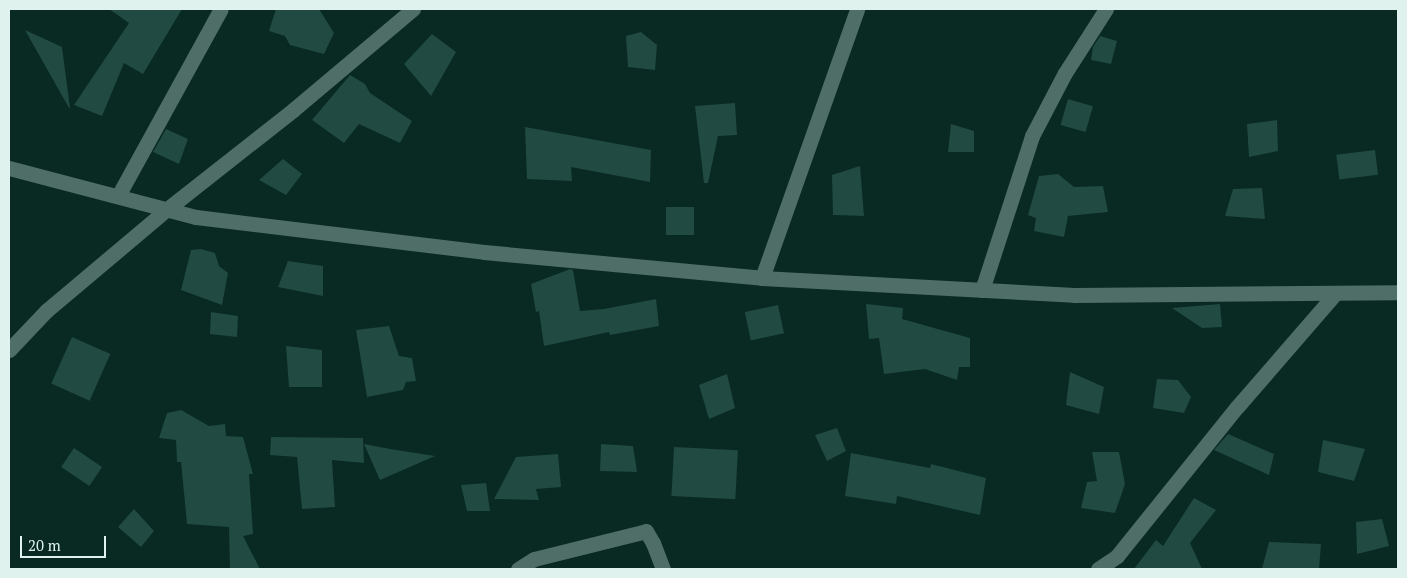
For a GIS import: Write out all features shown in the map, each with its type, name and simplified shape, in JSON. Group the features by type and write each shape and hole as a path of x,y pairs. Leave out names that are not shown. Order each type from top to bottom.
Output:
{"street":[{"path":"118,196 221,9"},
{"path":"9,350 46,311 166,210 293,110 413,9"},
{"path":"762,278 857,9"},
{"path":"982,290 1032,136 1065,73 1106,9"},
{"path":"9,168 196,217 484,252 762,278 1074,296 1398,292"},
{"path":"1098,569 1117,556 1236,407 1335,294"},
{"path":"518,569 534,559 646,531 654,543 663,569"}],"building":[{"path":"109,9 182,9 143,74 124,63 102,116 74,105 129,23"},
{"path":"276,9 319,9 334,33 324,54 290,45 285,36 269,31"},
{"path":"25,30 62,47 70,108 69,108"},
{"path":"641,32 657,45 655,70 628,67 626,36"},
{"path":"432,34 456,52 431,96 404,64"},
{"path":"1100,36 1117,41 1111,64 1091,60 1093,47"},
{"path":"350,75 365,84 370,93 412,121 400,143 359,124 344,143 312,120"},
{"path":"1068,99 1093,106 1086,132 1061,125"},
{"path":"735,103 737,135 718,136 708,183 704,183 695,106"},
{"path":"1277,120 1278,151 1249,157 1247,124"},
{"path":"951,124 974,131 974,152 948,152"},
{"path":"525,127 651,150 650,182 571,167 572,181 527,179"},
{"path":"166,129 188,139 179,164 153,152"},
{"path":"1375,150 1378,175 1339,180 1336,155"},
{"path":"283,159 302,174 286,195 259,180"},
{"path":"860,166 864,216 833,215 832,175"},
{"path":"1058,174 1074,187 1103,186 1108,212 1068,216 1064,237 1034,231 1036,218 1028,215 1039,176"},
{"path":"1262,188 1265,219 1225,216 1233,189"},
{"path":"666,207 694,207 694,235 666,235"},
{"path":"201,249 215,253 219,266 228,273 222,305 181,290 191,250"},
{"path":"288,261 323,266 323,296 278,287"},
{"path":"570,269 573,270 580,311 604,309 656,299 659,326 610,335 609,332 544,346 539,311 536,312 531,284"},
{"path":"866,304 903,308 902,319 970,338 970,367 959,367 957,380 925,369 884,374 879,338 869,339"},
{"path":"1220,304 1222,327 1202,328 1172,308"},
{"path":"778,305 784,333 751,340 745,312"},
{"path":"211,312 238,316 237,337 210,334"},
{"path":"389,326 399,356 412,358 416,381 406,382 403,390 367,397 356,330"},
{"path":"72,337 110,354 90,401 51,384"},
{"path":"286,346 322,350 322,387 289,387"},
{"path":"1070,372 1104,387 1099,414 1066,405"},
{"path":"727,374 735,408 709,419 699,385"},
{"path":"1157,379 1178,380 1191,397 1184,413 1153,408"},
{"path":"181,410 209,426 225,424 226,436 243,437 253,474 249,474 253,534 243,536 260,569 230,569 229,527 187,524 181,462 177,462 176,440 159,438 167,413"},
{"path":"837,428 846,451 827,461 815,435"},
{"path":"1228,434 1274,454 1269,475 1214,450"},
{"path":"271,437 363,438 364,463 332,460 335,507 302,509 297,457 270,455"},
{"path":"1323,440 1365,449 1354,481 1318,472"},
{"path":"364,444 390,449 435,456 380,480"},
{"path":"601,444 633,446 637,472 600,471"},
{"path":"674,447 738,450 735,499 671,496"},
{"path":"74,448 102,467 89,486 61,467"},
{"path":"1092,452 1119,452 1125,484 1115,513 1081,508 1087,482 1097,481"},
{"path":"851,453 930,468 931,464 986,478 980,515 897,496 896,504 845,496"},
{"path":"558,454 561,487 536,489 539,500 494,499 516,457"},
{"path":"486,483 490,511 467,511 461,485"},
{"path":"1194,498 1216,510 1190,543 1202,569 1134,569 1156,540 1163,546"},
{"path":"134,509 154,531 141,547 118,527"},
{"path":"1382,519 1389,546 1357,554 1356,522"},
{"path":"1269,542 1321,544 1319,569 1262,569"}]}
